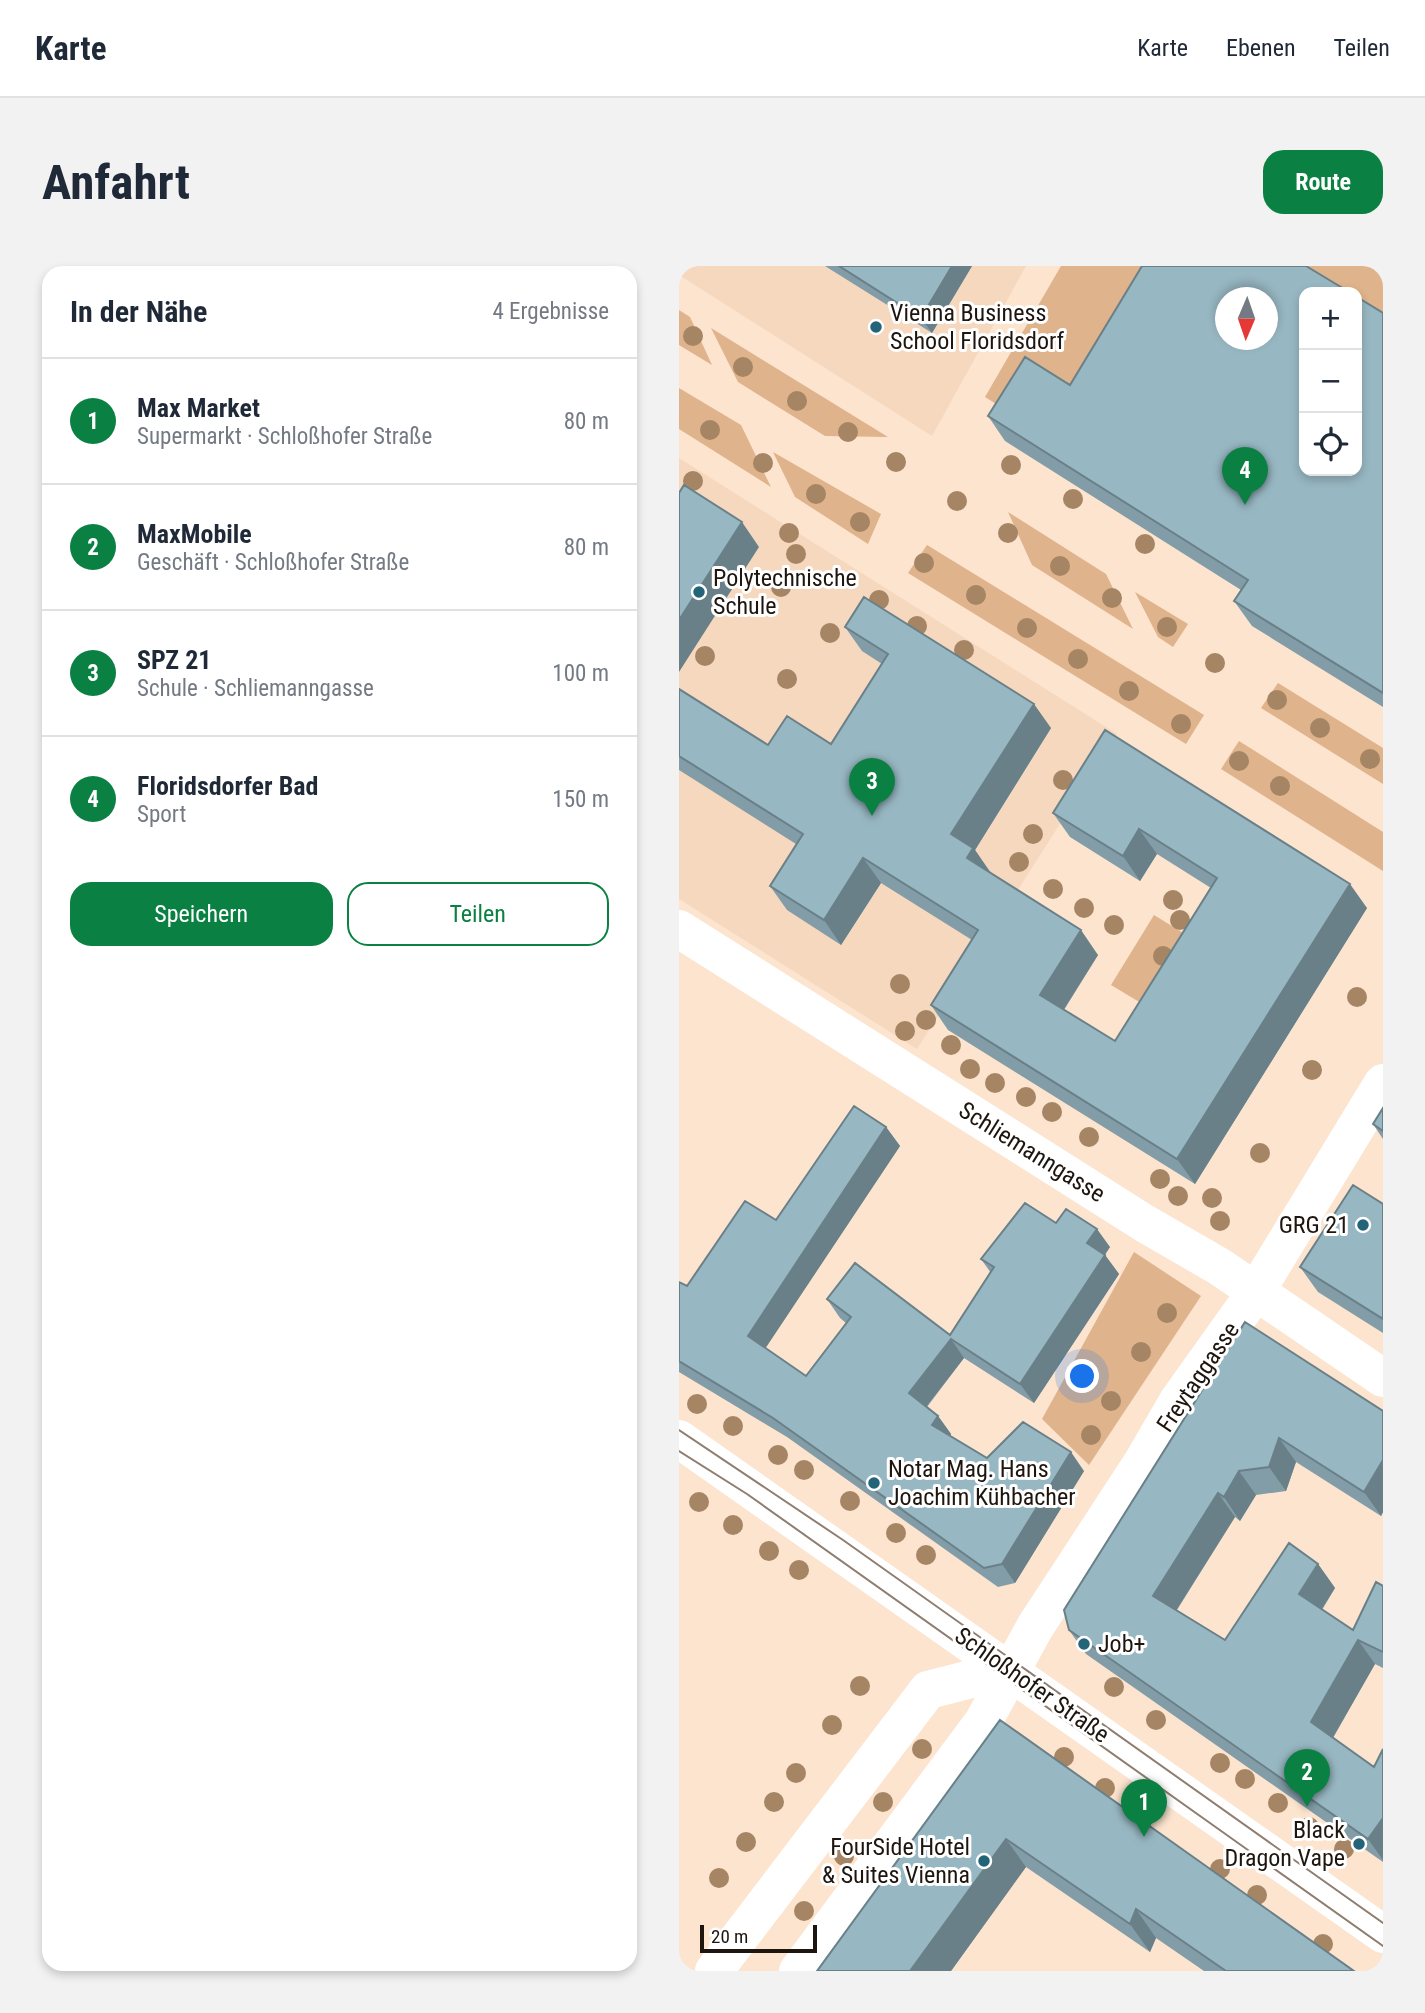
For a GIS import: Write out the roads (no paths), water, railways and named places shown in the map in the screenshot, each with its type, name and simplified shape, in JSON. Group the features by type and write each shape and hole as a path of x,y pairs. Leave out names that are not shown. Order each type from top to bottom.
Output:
{"street":[{"name":"Schliemanngasse","path":"679,929 1144,1223 1220,1267 1383,1378"},
{"name":"Freytaggasse","path":"798,1971 983,1722 1010,1669 1178,1401 1255,1293 1383,1083"},
{"name":"Schloßhofer Straße","path":"679,1439 1010,1669 1383,1934"},
{"path":"714,1971 928,1690 1010,1669"}],"tram line":[{"path":"679,1430 843,1540 1383,1923"},
{"path":"679,1451 747,1494 1383,1946"}],"place":[{"name":"Vienna Business School Floridsdorf","path":"876,327"},
{"name":"Floridsdorfer Bad","path":"1245,505"},
{"name":"Polytechnische Schule","path":"699,592"},
{"name":"SPZ 21","path":"872,816"},
{"name":"GRG 21","path":"1363,1225"},
{"name":"Notar Mag. Hans Joachim Kühbacher","path":"874,1483"},
{"name":"Job+","path":"1084,1644"},
{"name":"MaxMobile","path":"1307,1807"},
{"name":"Max Market","path":"1144,1837"},
{"name":"Black Dragon Vape","path":"1359,1844"},
{"name":"FourSide Hotel & Suites Vienna","path":"984,1861"}]}
